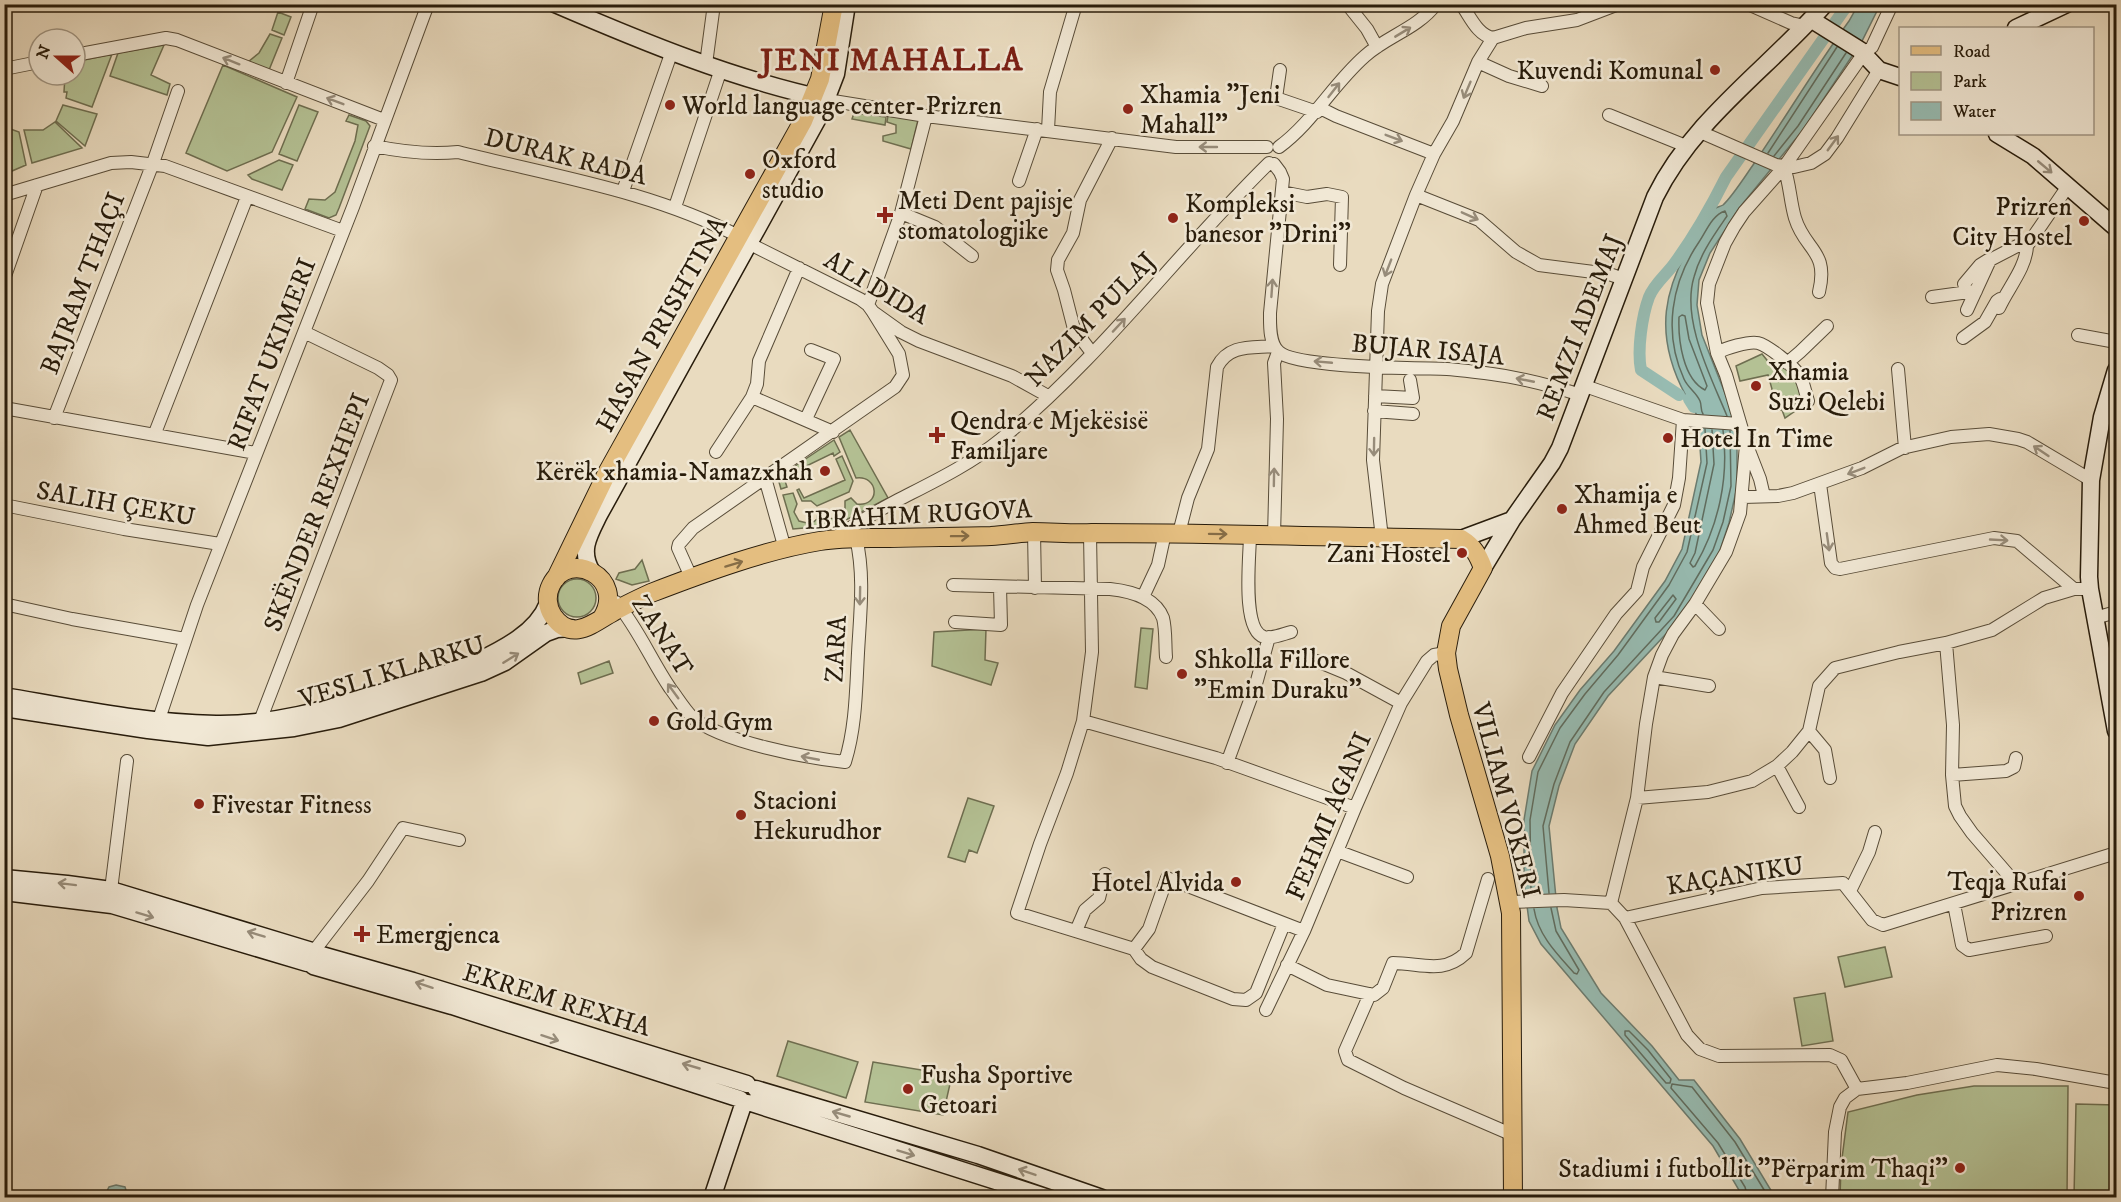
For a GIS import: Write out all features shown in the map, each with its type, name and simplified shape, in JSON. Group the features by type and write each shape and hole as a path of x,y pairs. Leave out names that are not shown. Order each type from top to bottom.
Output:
{"main road":[{"path":"820,98 820,79 834,4"},
{"name":"HASAN PRISHTINA","path":"556,578 607,473 745,241 803,121 820,98"},
{"name":"IBRAHIM RUGOVA","path":"602,618 621,607 691,577 785,549 832,539 995,536 1034,532 1461,539"},
{"path":"1461,539 1475,550 1483,568"},
{"name":"VILIAM VOKERI","path":"1483,568 1451,626 1446,653 1459,716 1515,901 1513,1197"},
{"path":"573,569 592,572 600,577 608,592 608,605 602,618 588,628 571,628 555,619 548,603 551,585 556,578 563,572 573,569"}],"street":[{"path":"286,82 313,4"},
{"name":"RIFAT UKIMERI","path":"156,725 220,544 343,231 428,4"},
{"path":"555,4 714,67 820,98 926,116 1176,147 1273,147 1296,134 1355,66 1377,47 1421,21 1436,4"},
{"path":"675,207 714,67 714,4"},
{"path":"820,98 836,74 847,4"},
{"path":"1018,181 1042,129 1050,92 1076,4"},
{"path":"1347,4 1367,29 1377,47"},
{"path":"1461,4 1479,30 1493,38 1526,28 1577,20 1619,4"},
{"path":"1748,4 1791,23 1808,23 1826,30 1862,51 1879,70 1899,77"},
{"name":"REMZI ADEMAJ","path":"1512,520 1552,463 1571,423 1655,197 1668,171 1698,131 1825,4"},
{"path":"1764,496 1746,443 1735,424 1726,375 1717,353 1707,303 1711,276 1725,243 1739,220 1862,51 1872,47 1892,4"},
{"path":"2018,27 2067,4"},
{"path":"87,53 166,38 177,40 384,120"},
{"path":"1382,538 1373,460 1378,311 1383,284 1434,154 1453,121 1478,62 1493,38"},
{"path":"623,191 672,51"},
{"path":"1478,62 1509,76 1542,86"},
{"path":"6,68 27,64"},
{"path":"1280,70 1276,98 1336,116 1434,154"},
{"path":"1698,131 1780,166 1811,163 1825,154 1837,138 1879,70"},
{"path":"788,90 802,108 803,121"},
{"name":"BAJRAM THAÇI","path":"54,418 153,163 178,91"},
{"name":"HASAN PRISHTINA","path":"592,572 587,564 585,550 598,515 820,98"},
{"path":"1609,115 1686,146"},
{"path":"691,577 678,548 693,528 895,387 903,375 896,348 870,308 901,213 926,116"},
{"path":"1998,135 2032,156 2116,228"},
{"path":"1092,353 1074,329 1057,270 1058,260 1073,233 1080,200 1112,138"},
{"name":"DURAK RADA","path":"374,146 410,153 458,152 623,191 675,207 745,241"},
{"path":"1273,147 1282,153 1281,159 1271,164 1280,172 1283,179 1270,313 1270,329 1276,349 1274,363 1276,419 1274,536"},
{"path":"4,195 111,163 153,163 343,231"},
{"name":"NAZIM PULAJ","path":"832,539 896,501 950,473 999,441 1092,353 1240,191 1271,164"},
{"path":"1780,166 1789,182 1796,220 1821,263 1823,276 1819,292"},
{"path":"4,279 37,185"},
{"path":"1963,338 1985,322 1997,301 2001,303 2022,267 2027,255 2027,246 2068,186"},
{"path":"1282,192 1307,197 1327,194 1342,197 1340,265"},
{"path":"1416,195 1479,220 1516,252 1539,265 1588,271 1624,279"},
{"path":"155,433 247,197"},
{"path":"901,213 935,227 972,256"},
{"name":"ALI DIDA","path":"745,241 870,308 901,332 1012,376 1048,396"},
{"path":"1964,284 1980,265 2017,246 2027,246"},
{"path":"1967,310 1990,260"},
{"path":"716,452 752,397 757,384 759,361 799,268"},
{"path":"1932,297 1976,291"},
{"path":"1786,363 1827,326"},
{"name":"SKËNDER REXHEPI","path":"260,721 391,380 378,368 304,332"},
{"path":"2078,335 2116,342"},
{"path":"902,364 906,353 919,340"},
{"path":"1717,353 1731,347 1758,343 1795,369 1800,376 1808,401"},
{"path":"1143,597 1208,449 1216,367 1222,357 1232,350 1276,349"},
{"name":"BUJAR ISAJA","path":"1276,349 1297,360 1493,374 1583,391 1686,421 1735,424"},
{"path":"806,419 834,359 811,350"},
{"path":"1898,369 1905,448"},
{"path":"2116,370 2102,417 2091,480 2082,589 2095,618 2111,671 2116,731"},
{"path":"1375,396 1413,398 1410,380"},
{"path":"752,397 833,432"},
{"path":"4,408 155,433 256,453"},
{"path":"1374,411 1413,414"},
{"path":"1529,757 1562,693 1616,615 1637,591 1644,567 1674,505 1686,421"},
{"path":"1743,497 1793,493 1862,468 1905,448 1951,437 1989,434 2018,439 2091,480"},
{"path":"1611,903 1637,798 1654,677 1673,634 1695,604 1726,552 1740,513 1743,497 1746,443"},
{"path":"765,478 785,549"},
{"path":"1820,484 1831,563 1835,568 1840,569 1994,538 2017,541 2082,589"},
{"name":"SALIH ÇEKU","path":"4,505 124,529 220,544"},
{"name":"IBRAHIM RUGOVA","path":"1461,539 1512,520"},
{"name":"VILIAM VOKERI","path":"1483,568 1512,520"},
{"path":"1034,532 1035,588"},
{"path":"1090,534 1092,652 1083,721 1017,913 1134,949 1141,959 1152,967 1233,999 1246,1000 1256,993 1284,924"},
{"path":"1250,534 1249,616 1254,631 1269,637 1291,632"},
{"name":"ZARA","path":"845,762 850,746 855,704 860,628 861,558 856,538"},
{"path":"953,585 1125,591 1143,597 1162,616 1166,657"},
{"path":"955,622 1000,625 1000,587"},
{"path":"1637,798 1708,792 1752,781 1777,766 1809,731 1819,686 1835,668 1946,643 1992,630 2044,598 2082,589"},
{"name":"ZANAT","path":"608,592 621,607 669,686 692,716 705,726 747,741 811,759 845,762"},
{"name":"VESLI KLARKU","path":"4,708 156,725 260,721 333,708 474,663 532,627 539,621 548,603"},
{"path":"4,604 72,620 185,639"},
{"path":"1695,604 1719,629"},
{"path":"2095,618 2116,612"},
{"name":"VESLI KLARKU","path":"4,696 208,737 294,728 339,719 481,673 505,662 546,633 571,628"},
{"path":"1227,763 1256,684 1269,637"},
{"path":"1946,643 1953,725 1952,775 1955,806 1959,816 2017,885"},
{"name":"FEHMI AGANI","path":"1266,1010 1304,931 1354,808 1401,703 1427,661 1434,655 1446,653"},
{"path":"1317,661 1346,673 1401,703"},
{"path":"1654,677 1709,686"},
{"path":"1083,721 1227,763 1354,808"},
{"path":"1809,731 1825,750 1830,778"},
{"path":"1952,775 2006,771 2014,767 2016,758"},
{"path":"111,890 127,761"},
{"path":"1777,766 1799,807"},
{"path":"313,957 403,828 459,840"},
{"path":"1875,832 1869,852 1850,891 1872,920 1883,925 2116,853"},
{"path":"1337,851 1407,877"},
{"path":"1076,931 1085,910 1099,897 1105,874"},
{"name":"EKREM REXHA","path":"4,878 111,890 313,957"},
{"path":"1134,949 1149,929 1167,878 1304,931"},
{"path":"1287,965 1327,984 1374,995 1383,988 1393,963 1444,967 1457,961 1466,953 1488,879"},
{"name":"KAÇANIKU","path":"1625,918 1762,888 1843,883 1850,891"},
{"name":"EKREM REXHA","path":"4,892 112,905 413,981 1049,1197"},
{"path":"1515,901 1564,900 1611,903 1625,918 1687,1035 1700,1049 1719,1056 1830,1055 1840,1060 1857,1089"},
{"path":"1954,904 1962,945 1965,949 2046,936"},
{"path":"1370,994 1345,1051 1348,1059 1404,1088 1514,1135"},
{"path":"1833,1197 1835,1132 1839,1114 1845,1098 1857,1089 1907,1083 1997,1065 2036,1069 2116,1083"},
{"path":"712,1197 748,1096"},
{"name":"EKREM REXHA","path":"748,1096 978,1155 1102,1197"}],"green space":[{"path":"278,12 291,17 284,35 272,30"},
{"path":"270,34 282,38 269,70 248,62 259,53"},
{"path":"164,45 151,75 170,84 167,95 110,76 118,53"},
{"path":"112,54 92,107 66,98 67,92 64,92 64,87 87,87 87,59"},
{"path":"223,65 297,97 272,152 227,171 186,153"},
{"path":"63,105 97,114 85,146 56,121"},
{"path":"299,105 318,112 297,161 279,154"},
{"path":"854,113 886,117 885,125 852,119"},
{"path":"349,115 366,121 370,126 336,215 329,218 305,209 309,199 325,200 335,192 355,141 358,125 346,121"},
{"path":"888,116 918,120 911,149 883,141 883,136 896,133 896,125 887,122"},
{"path":"55,122 82,148 32,163 24,130 43,130"},
{"path":"5,127 19,132 26,165 5,174"},
{"path":"279,160 293,165 282,190 252,179 248,175"},
{"path":"1762,354 1775,370 1785,366 1799,381 1804,401 1795,403 1795,411 1785,418 1782,410 1771,410 1772,389 1768,375 1740,381 1736,366"},
{"path":"850,430 888,498 842,522 839,518 845,511 845,501 851,498 857,504 865,504 870,501 874,491 869,481 856,478 839,437"},
{"path":"834,440 840,452 834,456 833,453 794,472 794,477 785,481 787,487 781,489 779,482 783,474"},
{"path":"842,456 853,481 849,492 817,506 811,501 802,501 797,490 799,489 804,498 845,480 836,459"},
{"path":"793,493 797,504 794,512 799,521 811,524 820,512 827,518 836,519 838,525 793,529 783,495"},
{"path":"642,560 649,581 632,585 616,579 619,573 635,569"},
{"path":"577,579 591,584 596,598 591,612 577,617 563,612 558,598 563,584"},
{"path":"1141,628 1153,629 1147,689 1135,687"},
{"path":"986,629 985,660 998,663 991,685 932,666 934,632"},
{"path":"609,661 613,673 581,684 578,673"},
{"path":"968,798 994,806 977,853 969,850 965,862 948,857"},
{"path":"1885,947 1892,977 1845,987 1838,957"},
{"path":"1825,993 1833,1041 1802,1046 1794,998"},
{"path":"788,1041 858,1062 846,1098 777,1076"},
{"name":"Fusha Sportive Getoari","path":"873,1062 952,1075 943,1115 865,1102"},
{"path":"1974,1086 2068,1086 2067,1197 1840,1197 1841,1166 1848,1112 1917,1095"},
{"path":"2076,1104 2116,1105 2116,1197 2074,1197"}],"water":[{"path":"1858,5 1880,5 1862,41 1803,130 1740,207 1710,253 1699,280 1697,305 1702,335 1734,416 1737,433 1737,487 1719,553 1679,620 1608,696 1575,744 1559,786 1549,826 1561,928 1601,993 1652,1046 1679,1080 1694,1080 1740,1139 1775,1197 1743,1197 1713,1146 1541,944 1529,921 1524,883 1524,820 1532,771 1555,725 1580,690 1614,651 1665,581 1682,549 1701,462 1698,417 1692,407 1695,405 1691,397 1686,396 1676,374 1669,352 1666,331 1666,311 1677,271 1710,213 1723,205 1739,186"},
{"path":"116,1185 125,1187 128,1197 104,1197 109,1187"}],"waterway":[{"path":"1679,395 1641,370 1641,333 1649,297 1688,243 1726,177 1848,4"},
{"path":"1689,399 1694,407"}],"place":[{"name":"Kuvendi Komunal","path":"1715,70"},
{"name":"World language center-Prizren","path":"670,105"},
{"name":"Xhamia \"Jeni Mahall\"","path":"1128,109"},
{"name":"Oxford studio","path":"750,174"},
{"name":"Meti Dent pajisje stomatologjike","path":"885,215"},
{"name":"Kompleksi banesor \"Drini\"","path":"1173,218"},
{"name":"Prizren City Hostel","path":"2084,221"},
{"name":"Xhamia Suzi Qelebi","path":"1756,386"},
{"name":"Qendra e Mjekësisë Familjare","path":"937,435"},
{"name":"Hotel In Time","path":"1668,438"},
{"name":"Kërëk xhamia-Namazxhah","path":"825,471"},
{"name":"Xhamija e Ahmed Beut","path":"1562,509"},
{"name":"Zani Hostel","path":"1462,553"},
{"name":"Shkolla Fillore \"Emin Duraku\"","path":"1182,674"},
{"name":"Gold Gym","path":"654,721"},
{"name":"Fivestar Fitness","path":"199,804"},
{"name":"Stacioni Hekurudhor","path":"741,815"},
{"name":"Hotel Alvida","path":"1236,882"},
{"name":"Teqja Rufai Prizren","path":"2079,896"},
{"name":"Emergjenca","path":"362,934"},
{"name":"Fusha Sportive Getoari","path":"908,1089"},
{"name":"Stadiumi i futbollit \"Përparim Thaqi\"","path":"1960,1168"}],"district":[{"name":"JENI MAHALLA","path":"892,59"}]}
